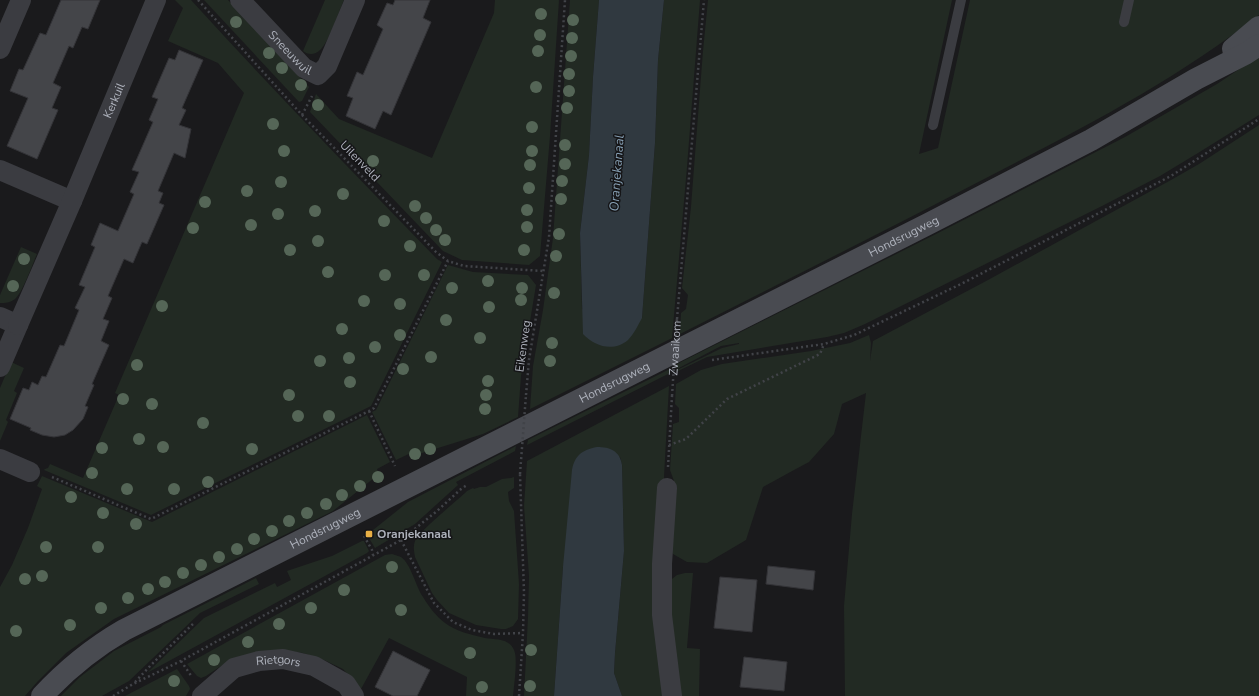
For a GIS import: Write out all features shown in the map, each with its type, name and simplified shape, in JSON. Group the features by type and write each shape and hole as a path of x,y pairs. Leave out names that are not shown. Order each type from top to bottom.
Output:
{"street":[{"path":"0,49 21,0"},
{"name":"Kerkuil","path":"0,367 9,321 72,201 156,0"},
{"name":"Sneeuwuil","path":"240,0 304,68 318,75 326,66 355,0"},
{"name":"Hondsrugweg","path":"1196,79 1259,27"},
{"name":"Hondsrugweg","path":"42,696 66,671 77,662 106,640 124,630 928,224 1091,140 1196,79 1245,54 1259,45"},
{"path":"0,170 72,201"},
{"path":"0,458 30,472"},
{"path":"667,488 662,564 662,615 672,696"},
{"name":"Rietgors","path":"202,696 234,668 259,661 283,659 314,666 346,684 354,696"}],"lane":[{"path":"934,125 961,0"},
{"path":"1124,22 1129,0"}],"path":[{"name":"Uilenveld","path":"198,0 302,115 436,252 448,261 464,266 543,271"},
{"name":"Eikenweg","path":"519,696 524,593 520,474 529,360 549,237 565,0"},
{"name":"Zwaaikom","path":"667,488 677,319 704,0"},
{"path":"709,361 824,344 861,332 968,280 1164,180 1259,119"},
{"path":"30,472 42,473 151,519 374,408 448,261"},
{"path":"669,445 686,439 727,399 820,354 824,344"},
{"path":"669,380 676,377"},
{"path":"369,410 395,466"},
{"path":"516,459 528,452"},
{"path":"113,696 133,684 188,657 400,540 470,483"},
{"path":"364,536 372,550 373,555"},
{"path":"400,540 434,603 453,622 472,630 494,634 523,633"},
{"path":"133,684 198,619"}],"shaded area":[{"path":"175,0 191,0 313,130 437,259 442,262 371,406 151,515 44,470 48,468 50,464 83,478 119,395 115,393 244,93 218,63 168,41 183,8"},
{"path":"204,0 228,0 309,87 302,101 299,102"},
{"path":"325,0 344,0 323,47 316,53 307,53 303,51"},
{"path":"495,0 559,0 540,256 529,265 462,260 443,251 310,112 316,94 339,119 432,158 494,13"},
{"path":"570,0 599,0 589,155 580,233 582,309 642,318 655,143 658,60 664,0 700,0 672,338 530,409 533,366 543,310 553,238"},
{"path":"708,0 952,0 919,154 938,148 970,0 1259,0 1259,15 1195,61 1093,122 911,217 680,334 681,313 686,309 688,295 682,288 691,207"},
{"path":"1259,56 1259,115 1160,176 865,324 844,333 707,357 676,372 677,370 722,348 739,343 721,346 677,369 677,364 1125,137 1217,84"},
{"path":"1259,125 1259,696 845,696 844,606 852,514 866,393 842,404 834,434 809,462 763,487 746,540 707,563 687,562 673,554 670,550 674,481 670,470 673,424 679,422 679,408 675,404 676,384 701,370 722,364 811,351 850,343 869,335 871,343 870,361 873,341 1171,180 1199,164"},
{"path":"21,247 37,254 18,296 6,303 0,303 0,295"},
{"path":"448,265 473,272 528,275 536,285 521,376 518,417 483,434 416,456 413,452 396,460 372,412 376,410"},
{"path":"11,362 24,368 14,391 17,393 6,420 8,422 0,441 0,388"},
{"path":"670,369 670,373 527,445 528,440"},
{"path":"669,386 663,495 668,696 622,696 614,673 624,551 622,465 620,457 563,567 554,696 524,696 529,576 524,506 527,461"},
{"path":"367,415 390,462 377,469 379,474 333,511 114,619 66,653 25,696 0,696 0,587 12,565 28,528 42,489 37,486 42,476 152,522"},
{"path":"516,446 515,451 456,482 458,485 415,524 375,548 368,534 408,502"},
{"path":"514,477 514,488 508,492 509,501 514,511 519,584 518,619 513,626 506,629 476,625 449,613 437,600 432,593 415,557 414,543 423,530 467,491 473,488 486,487 502,479"},
{"path":"364,541 369,551 367,553 147,673 204,618 275,583 277,587 291,580 287,571 332,556"},
{"path":"392,554 405,560 425,601 445,623 464,632 485,638 506,641 512,646 516,659 513,696 466,696 467,677 389,638 361,689 343,669 324,660 303,653 289,651 230,661 201,678 197,676 187,664 385,555"},
{"path":"693,573 687,648 700,649 699,696 679,696 670,645 672,579 677,575"},
{"path":"256,578 259,584 200,613 129,681 102,696 61,696 80,677 114,651"},
{"path":"177,669 190,689 186,696 125,696"}],"water":[{"path":"599,0 664,0 658,60 655,143 642,318 628,340 623,344 611,347 599,345 583,334 580,233 589,155"},
{"path":"597,447 610,449 617,453 622,465 624,551 614,673 622,696 554,696 563,567 572,470 575,460 580,454"}],"building":[{"path":"61,0 100,0 88,29 82,27 73,48 69,46 53,83 61,87 52,108 58,110 37,159 7,146 28,98 10,91 19,69 23,70 40,33 46,35"},
{"path":"395,0 430,0 423,18 431,22 391,115 383,111 375,129 346,116 353,98 347,96 357,72 363,75 383,29 377,25 387,3 393,5"},
{"path":"179,50 203,60 182,108 186,110 179,125 191,129 185,158 174,153 158,191 163,193 159,203 164,205 147,244 142,242 133,263 124,259 108,296 112,298 103,319 109,321 101,341 109,345 92,384 94,385 85,406 88,407 83,419 73,430 65,435 54,437 42,435 30,430 31,428 10,419 23,388 29,390 32,382 38,385 42,376 46,377 60,345 64,346 79,310 75,308 85,287 79,285 95,247 91,245 100,223 118,231 134,194 130,192 139,172 132,170 153,122 149,120 158,99 152,97 169,58 175,60"},
{"path":"768,566 815,571 813,590 766,584"},
{"path":"720,577 757,580 752,632 714,628"},
{"path":"393,651 430,670 417,696 393,696 375,687"},
{"path":"744,657 787,662 784,691 740,687"}],"place":[{"name":"Oranjekanaal","path":"369,534"}]}
